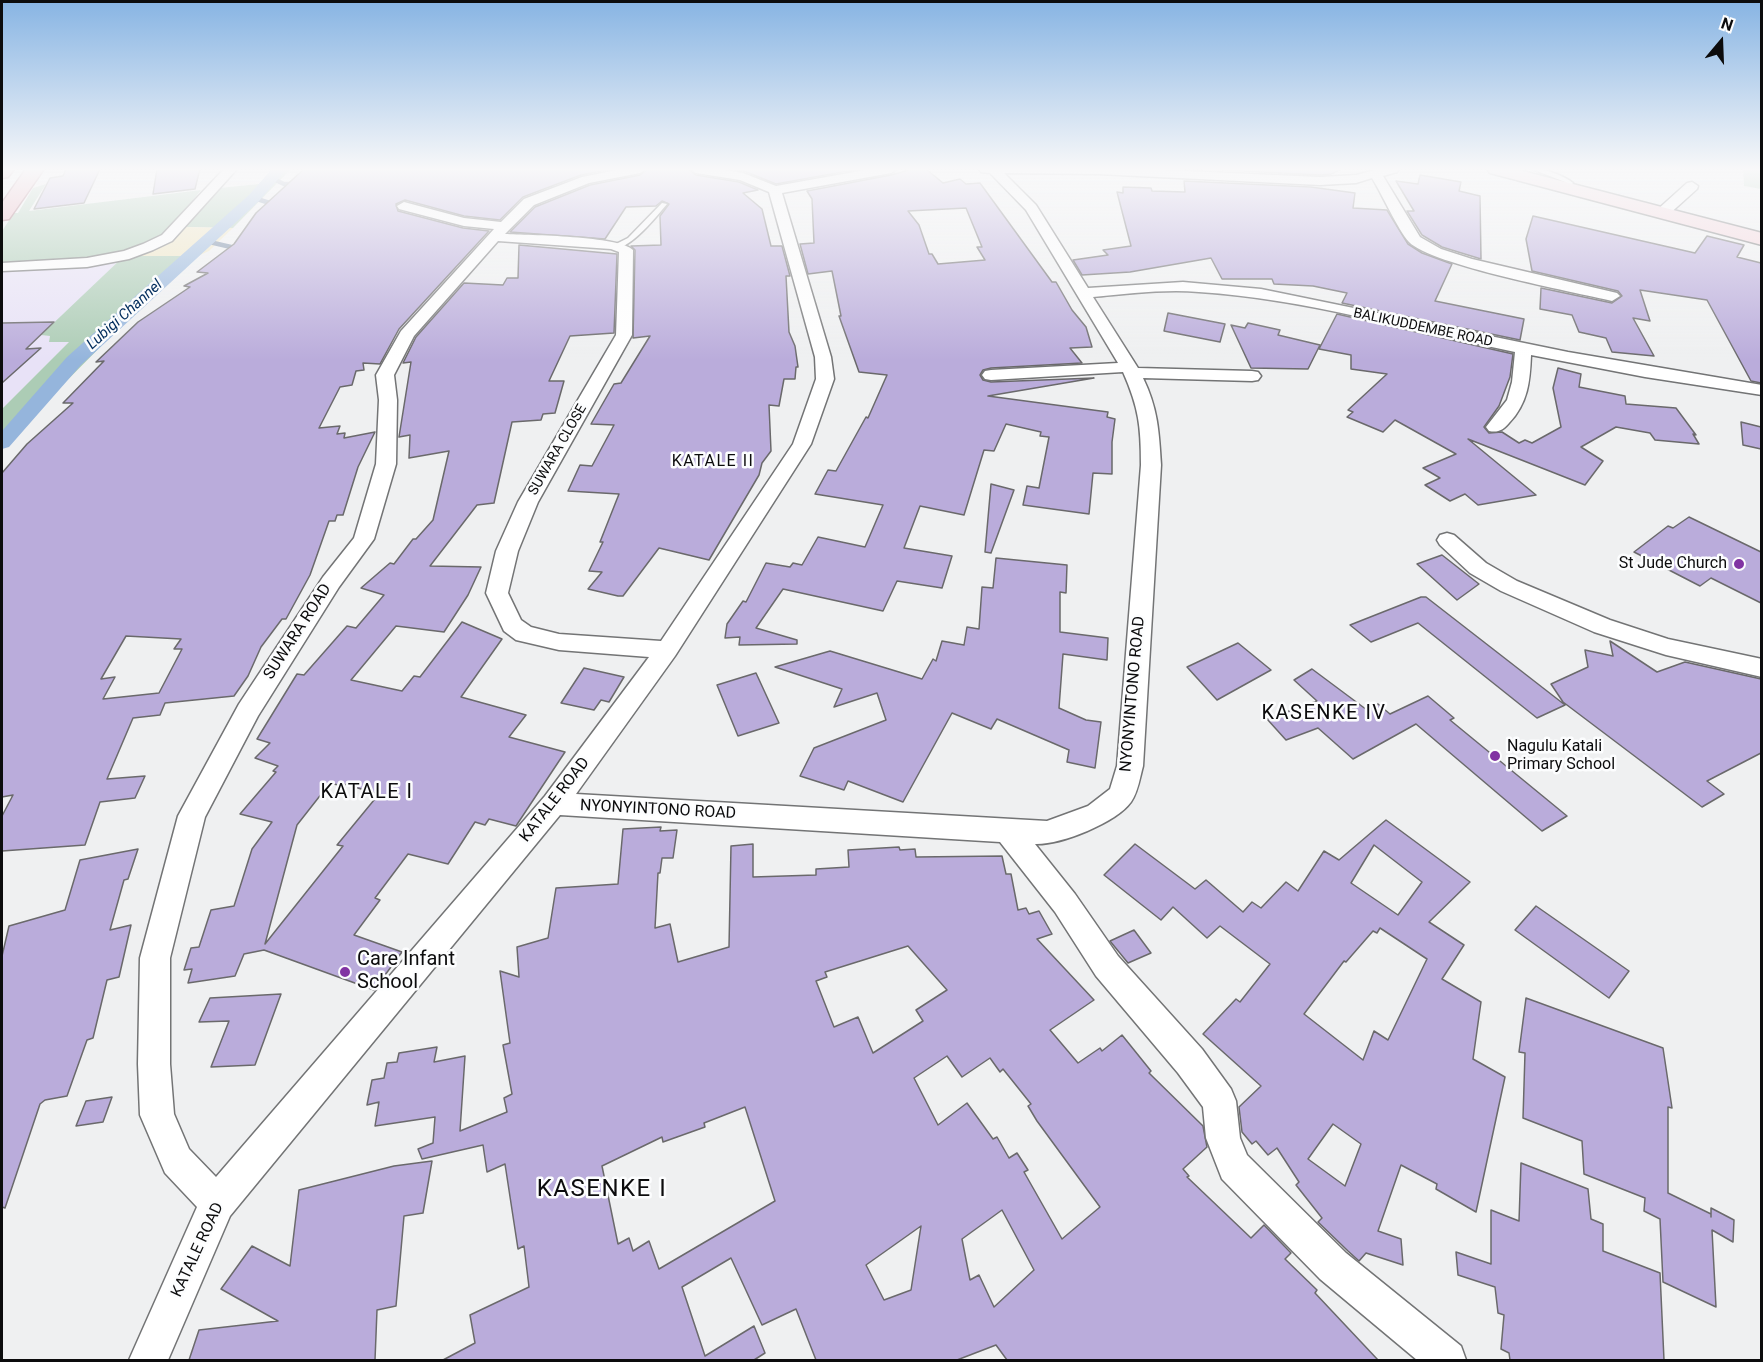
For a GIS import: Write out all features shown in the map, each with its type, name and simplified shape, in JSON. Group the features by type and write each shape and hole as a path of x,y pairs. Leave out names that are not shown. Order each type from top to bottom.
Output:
{"street":[{"path":"2,267 109,259 157,244 172,233"},
{"name":"SUWARA ROAD","path":"217,1203 177,1161 157,1115 154,1064 155,958 192,816 248,711 331,582 364,539 386,464 388,400 385,375 407,334 498,233"},
{"path":"511,233 619,246"},
{"name":"KATALE ROAD","path":"148,1360 217,1203 554,804 667,650 802,444 825,379 823,357 788,233"},
{"name":"NYONYINTONO ROAD","path":"554,804 1047,832 1098,814 1120,795 1130,766 1151,465 1150,428 1145,401 1131,370 1046,233"},
{"path":"1411,233 1415,240 1425,248 1468,262 1612,296"},
{"path":"1736,233 1761,239"},
{"name":"SUWARA CLOSE","path":"619,246 626,250 624,335 528,502 507,551 497,593 512,625 524,634 559,642 667,650"},
{"name":"BALIKUDDEMBE ROAD","path":"1083,293 1167,287 1227,290 1285,299 1522,348 1698,381 1761,390"},
{"path":"1495,427 1515,406 1520,384 1522,348"},
{"path":"991,375 1131,370 1252,376"},
{"path":"1447,540 1478,568 1509,586 1602,626 1666,647 1761,668"},
{"path":"1007,830 1065,903 1107,966 1190,1061 1219,1101 1223,1138 1234,1167 1333,1266 1447,1360"}],"lane":[{"path":"619,246 636,233"}],"shaded area":[{"path":"124,256 43,335 50,336 49,341 70,341 2,409 2,270 97,263"}],"green space":[{"path":"2,233 166,233 145,246 106,255 2,262"},
{"path":"124,256 198,256 135,312 2,446 2,409 69,342 49,342 50,336 41,335"}],"sand":[{"path":"178,233 228,233 209,251 198,256 124,256 165,243"}],"building":[{"path":"242,233 488,233 399,329 380,364 363,363 364,370 356,371 352,385 340,387 319,428 340,426 337,434 345,433 344,438 375,432 358,467 343,515 337,515 335,521 329,521 310,575 286,619 282,619 261,647 248,676 234,696 165,703 160,715 133,718 107,779 145,776 135,798 100,802 85,845 2,851 2,816 13,795 2,797 2,473 27,444 73,403 63,403 104,361 96,362 138,322 190,287 184,286 208,273 197,272 234,244","holes":["126,636 181,639 174,649 182,649 159,693 103,699 115,677 101,679"]},
{"path":"518,233 609,233 605,239"},
{"path":"661,233 768,233 771,246 782,246 790,276 786,276 789,332 795,346 798,367 796,367 795,379 784,379 779,406 769,405 771,451 762,463 759,475 709,560 659,548 623,596 618,596 588,589 602,572 589,571 603,542 600,542 619,494 568,491 580,465 592,466 614,425 591,424 614,384 621,383 650,336 633,338 635,250 631,246 661,245"},
{"path":"814,233 922,233 929,254 932,254 938,264 985,260 977,247 982,247 976,233 1016,233 1052,282 1056,282 1072,310 1086,327 1092,347 1070,348 1082,363 991,368 983,370 980,375 983,380 991,382 1094,378 988,396 1108,412 1107,417 1115,419 1112,474 1093,473 1089,514 1023,505 1027,486 1039,488 1049,437 1040,436 1041,432 1006,424 994,451 984,450 964,515 920,506 904,548 952,556 942,588 897,581 883,611 783,589 756,628 797,640 797,644 739,645 740,637 725,638 727,624 743,601 746,602 766,563 790,567 793,563 802,565 818,537 865,547 883,505 815,494 828,470 836,471 866,417 868,418 887,375 859,372 839,316 841,316 832,271 808,274 800,244 814,243"},
{"path":"1128,233 1401,233 1408,244 1422,253 1452,264 1435,301 1524,319 1520,340 1342,303 1347,293 1313,286 1274,284 1272,279 1222,279 1211,258 1130,272 1082,275 1073,260 1108,255 1103,250 1131,246"},
{"path":"1420,233 1481,233 1481,259 1442,247"},
{"path":"1528,233 1606,233 1695,253 1707,236 1744,245 1737,257 1761,263 1761,383 1751,381 1707,300 1640,290 1650,321 1633,318 1654,356 1612,352 1606,338 1579,332 1572,315 1540,309 1541,288 1612,303 1622,296 1618,291 1532,271 1526,239"},
{"path":"519,245 617,254 614,333 570,336 549,381 564,381 555,413 543,414 541,420 512,422 494,503 477,505 430,566 481,567 468,595 444,632 396,626 351,680 402,691 414,676 420,677 462,622 502,639 461,697 526,715 509,737 565,752 516,826 489,819 485,825 475,822 448,864 408,854 375,898 380,900 354,935 402,952 374,990 264,950 244,954 235,976 188,983 192,969 184,970 191,948 199,947 211,910 234,906 252,849 272,822 240,814 276,772 273,771 278,766 255,758 270,743 257,739 297,674 304,675 347,626 356,628 384,595 361,588 390,563 394,564 413,539 416,539 433,520 449,451 409,458 410,435 399,437 411,362 403,363 416,337 464,283 503,285 507,278 518,278","holes":["330,783 338,785 340,783 379,794 337,845 343,846 265,944 297,825"]},
{"path":"1168,313 1225,324 1220,342 1164,331"},
{"path":"1337,314 1513,354 1510,377 1499,406 1484,427 1489,433 1502,432 1519,443 1525,440 1532,443 1561,427 1553,388 1558,368 1581,374 1579,387 1625,396 1626,404 1676,408 1696,435 1693,434 1699,444 1655,440 1650,433 1616,427 1581,447 1603,461 1585,485 1468,439 1536,495 1478,505 1465,494 1450,501 1425,485 1440,478 1423,468 1456,454 1395,420 1383,432 1347,417 1353,412 1348,410 1387,374 1351,369 1351,355 1319,349"},
{"path":"54,322 26,349 41,348 2,383 2,323"},
{"path":"1248,323 1280,330 1278,335 1320,345 1308,369 1251,368 1231,325 1245,328"},
{"path":"1741,422 1761,427 1761,449 1743,445"},
{"path":"991,484 1014,490 991,553 985,552"},
{"path":"1689,517 1761,552 1761,603 1711,578 1700,586 1634,552 1668,526 1673,528"},
{"path":"1442,555 1479,584 1457,600 1417,564"},
{"path":"996,558 1067,565 1066,593 1060,592 1060,632 1108,638 1107,660 1063,654 1059,708 1086,720 1101,722 1095,768 1067,762 1069,750 997,719 991,729 952,713 903,802 848,781 844,790 800,776 814,748 886,720 877,693 834,707 842,689 775,667 830,651 922,679 933,659 936,661 942,641 964,645 967,627 979,629 982,587 993,588"},
{"path":"1426,597 1565,705 1537,718 1418,623 1371,642 1350,625"},
{"path":"1610,641 1657,672 1685,662 1761,679 1761,753 1707,781 1724,794 1702,807 1563,702 1551,684 1588,667 1585,650 1613,656"},
{"path":"1238,643 1271,670 1217,700 1187,667"},
{"path":"584,668 624,677 609,702 601,700 594,710 561,703"},
{"path":"1312,669 1367,710 1378,704 1390,714 1428,696 1454,718 1450,720 1567,816 1542,831 1416,724 1353,759 1318,728 1286,740 1267,719 1317,701 1294,680"},
{"path":"756,673 779,723 738,736 717,685"},
{"path":"1386,820 1470,882 1429,922 1464,945 1442,979 1481,1002 1473,1059 1505,1077 1476,1212 1436,1189 1437,1184 1401,1165 1378,1231 1401,1239 1403,1265 1366,1253 1359,1261 1318,1222 1322,1218 1296,1185 1299,1182 1277,1148 1268,1155 1256,1141 1252,1144 1242,1132 1239,1107 1261,1086 1203,1034 1236,999 1240,1002 1270,964 1220,926 1207,938 1173,907 1161,920 1104,875 1135,844 1195,889 1206,880 1243,912 1252,902 1261,908 1286,882 1298,891 1324,851 1339,860","holes":["1374,845 1422,882 1398,915 1351,883","1380,928 1427,959 1388,1040 1374,1031 1363,1060 1304,1014 1344,961 1346,962 1373,931 1377,933","1333,1124 1361,1144 1345,1186 1308,1159"]},
{"path":"661,827 660,831 677,830 673,858 662,858 660,873 658,873 655,928 670,924 678,962 729,947 731,846 753,844 753,877 816,875 816,869 849,867 848,850 899,847 900,850 915,849 916,857 1002,856 1006,874 1011,874 1018,910 1026,908 1029,914 1039,911 1052,934 1037,939 1094,1000 1050,1030 1078,1063 1100,1048 1102,1051 1122,1035 1151,1071 1149,1073 1203,1126 1207,1147 1183,1169 1189,1176 1187,1177 1251,1238 1264,1225 1291,1253 1285,1259 1317,1290 1315,1293 1378,1360 1007,1360 996,1345 957,1360 816,1360 796,1309 762,1325 731,1258 682,1287 705,1356 754,1326 765,1353 754,1360 443,1360 475,1343 470,1315 529,1287 524,1246 518,1249 505,1164 487,1172 483,1145 422,1159 418,1149 433,1143 435,1117 375,1126 379,1102 367,1105 372,1080 384,1078 387,1063 397,1062 399,1053 437,1047 434,1062 465,1056 460,1131 507,1112 504,1098 512,1094 503,1045 510,1043 500,971 519,977 517,947 548,938 556,888 618,884 623,829","holes":["908,946 947,990 916,1010 923,1021 873,1053 858,1017 834,1027 816,981 827,977 825,972","947,1056 962,1077 990,1058 1000,1072 1003,1069 1031,1104 1028,1106 1037,1121 1100,1207 1062,1239 1024,1172 1028,1170 1017,1153 1009,1158 997,1137 993,1139 967,1103 938,1125 914,1078","745,1107 775,1201 659,1269 649,1241 633,1251 629,1238 618,1244 602,1166 662,1137 663,1142 705,1127 704,1123","1002,1210 1034,1270 994,1307 979,1275 970,1280 962,1239","921,1226 911,1290 884,1300 866,1265"]},
{"path":"138,849 128,879 124,880 110,930 131,925 119,977 107,980 93,1038 87,1040 67,1096 45,1100 40,1104 5,1208 2,1207 2,956 9,926 65,910 80,860"},
{"path":"1536,906 1629,971 1609,998 1515,930"},
{"path":"1134,930 1151,953 1128,963 1110,941"},
{"path":"281,994 255,1065 211,1067 229,1021 199,1022 210,998"},
{"path":"1526,998 1663,1048 1672,1108 1668,1107 1668,1193 1711,1214 1711,1208 1734,1220 1733,1242 1712,1230 1716,1307 1663,1282 1660,1219 1644,1211 1645,1198 1584,1174 1582,1141 1523,1118 1525,1053 1519,1052"},
{"path":"112,1097 103,1122 76,1126 86,1101"},
{"path":"432,1161 423,1213 404,1216 396,1306 377,1310 375,1360 189,1360 199,1330 278,1321 221,1289 252,1246 290,1266 299,1190 394,1166"},
{"path":"1521,1163 1588,1189 1591,1219 1603,1224 1603,1251 1660,1273 1664,1360 1510,1360 1509,1353 1501,1349 1504,1315 1498,1313 1495,1287 1458,1275 1456,1252 1491,1264 1491,1210 1519,1221"}],"waterway":[{"name":"Lubigi Channel","path":"2,443 74,361 216,233"},
{"path":"205,241 231,247"}],"place":[{"name":"St Jude Church","path":"1739,564"},
{"name":"Nagulu Katali Primary School","path":"1495,756"},
{"name":"Care Infant School","path":"345,972"}],"district":[{"name":"KATALE II","path":"713,462"},
{"name":"KASENKE IV","path":"1324,714"},
{"name":"KATALE I","path":"367,793"},
{"name":"KASENKE I","path":"602,1190"}]}
